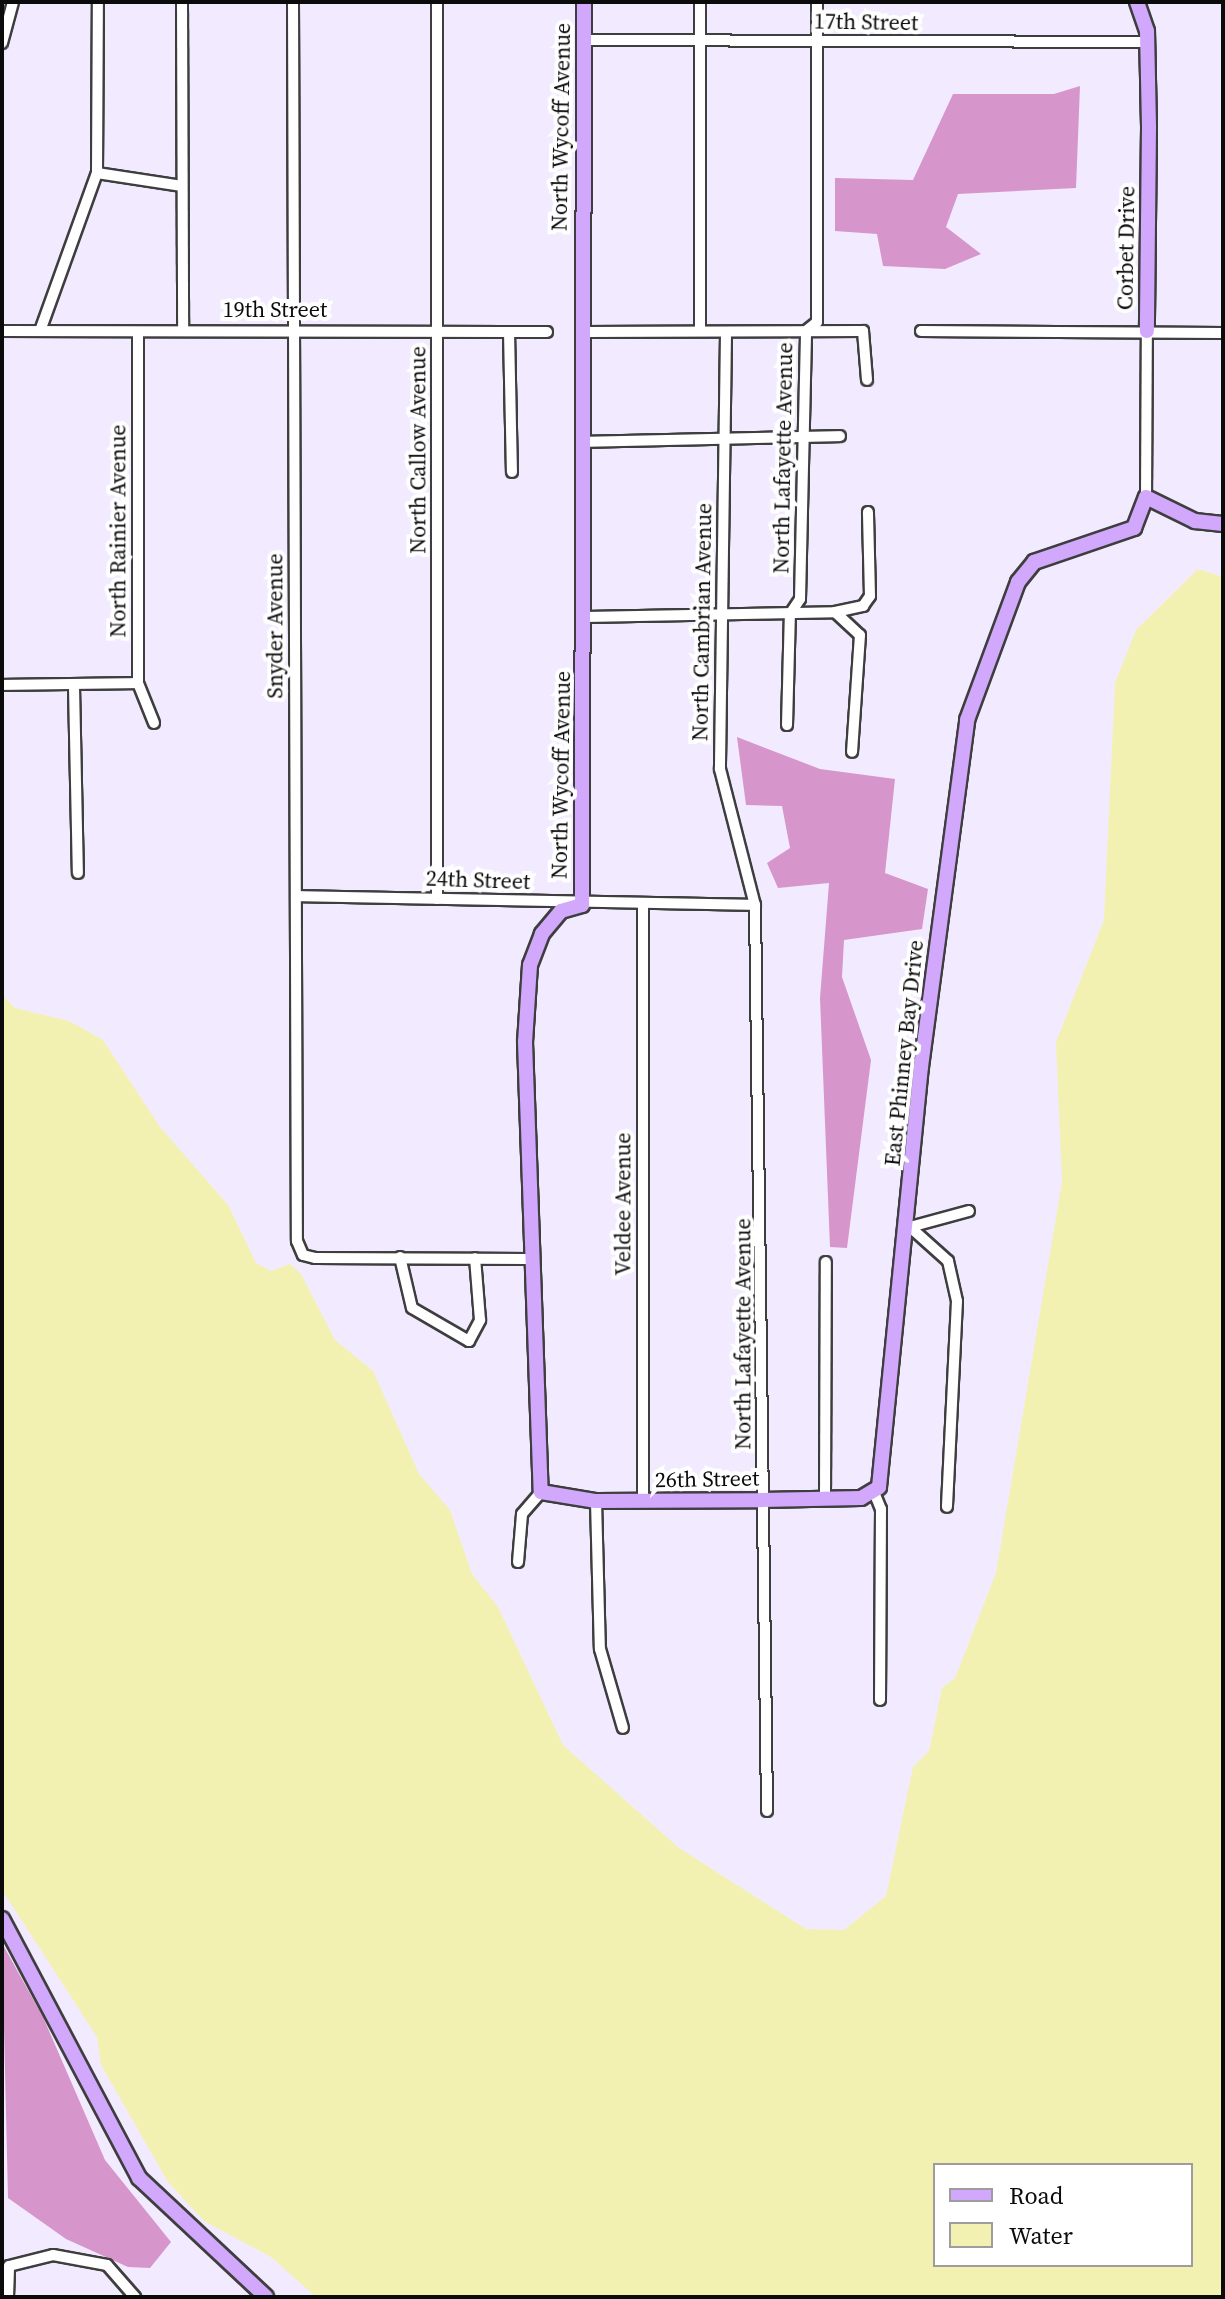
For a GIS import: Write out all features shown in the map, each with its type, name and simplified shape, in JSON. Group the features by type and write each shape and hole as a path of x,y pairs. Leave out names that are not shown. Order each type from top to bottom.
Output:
{"street":[{"path":"2,43 13,2"},
{"path":"40,331 97,173 98,2"},
{"path":"182,2 183,330"},
{"name":"Snyder Avenue","path":"293,2 292,330 299,1249 315,1258 400,1257"},
{"name":"North Callow Avenue","path":"437,2 437,899"},
{"name":"North Wycoff Avenue","path":"541,1492 529,1259 530,965 561,911 582,905 584,2"},
{"path":"700,2 700,330"},
{"name":"North Lafayette Avenue","path":"787,725 790,614 800,599 806,331 817,322 817,2"},
{"name":"Corbet Drive","path":"1137,2 1147,42 1146,497"},
{"name":"17th Street","path":"584,40 1147,42"},
{"path":"97,173 182,186"},
{"name":"19th Street","path":"2,331 138,335 183,330 547,332"},
{"path":"585,332 700,330 726,334 863,331 867,380"},
{"path":"921,331 1223,333"},
{"path":"509,332 512,472"},
{"name":"North Cambrian Avenue","path":"726,334 720,769 755,905"},
{"name":"North Rainier Avenue","path":"138,335 138,683 154,723"},
{"path":"583,442 840,436"},
{"path":"1146,497 1195,521 1223,524"},
{"name":"East Phinney Bay Drive","path":"880,1700 881,1509 874,1492 910,1227 925,1039 967,720 1028,567 1060,549 1134,528 1146,497"},
{"path":"585,617 790,614 835,612 863,606 870,596 868,512"},
{"path":"835,612 860,635 852,752"},
{"path":"2,685 74,687 138,683"},
{"path":"74,687 78,873"},
{"name":"24th Street","path":"296,896 582,905 755,905"},
{"name":"North Lafayette Avenue","path":"755,905 767,1811"},
{"name":"Veldee Avenue","path":"643,906 643,1502"},
{"path":"910,1227 969,1211"},
{"path":"910,1227 948,1261 957,1301 947,1507"},
{"path":"475,1258 480,1320 469,1341 412,1308 400,1257 475,1258 529,1259"},
{"path":"825,1499 826,1262"},
{"path":"518,1562 522,1514 541,1492"},
{"name":"26th Street","path":"541,1492 596,1501 643,1502 825,1499 874,1492"},
{"path":"596,1501 595,1606 607,1674 623,1728"},
{"path":"2,1919 139,2178 266,2297"},
{"path":"8,2297 9,2266 53,2255 107,2265 135,2297"}],"shaded area":[{"path":"1080,86 1076,188 958,194 946,227 981,254 945,269 883,266 877,234 835,231 835,178 913,180 953,94 1054,94"},
{"path":"737,737 820,769 895,779 885,873 928,889 922,929 844,940 842,977 871,1060 847,1248 830,1247 820,998 829,883 778,888 767,863 790,848 782,806 746,805"},
{"path":"2,1943 43,2017 105,2160 171,2242 150,2268 128,2267 66,2239 8,2198"}],"water":[{"path":"1198,569 1223,577 1223,2297 316,2297 271,2257 204,2221 168,2182 101,2065 97,2037 2,1890 2,995 15,1008 69,1021 103,1040 160,1127 228,1205 256,1263 271,1271 290,1264 301,1274 335,1340 373,1371 419,1474 450,1510 472,1574 498,1607 563,1745 679,1848 806,1929 844,1930 886,1896 913,1767 929,1751 942,1688 955,1678 996,1573 1062,1182 1056,1042 1104,920 1115,683 1136,630"}]}
